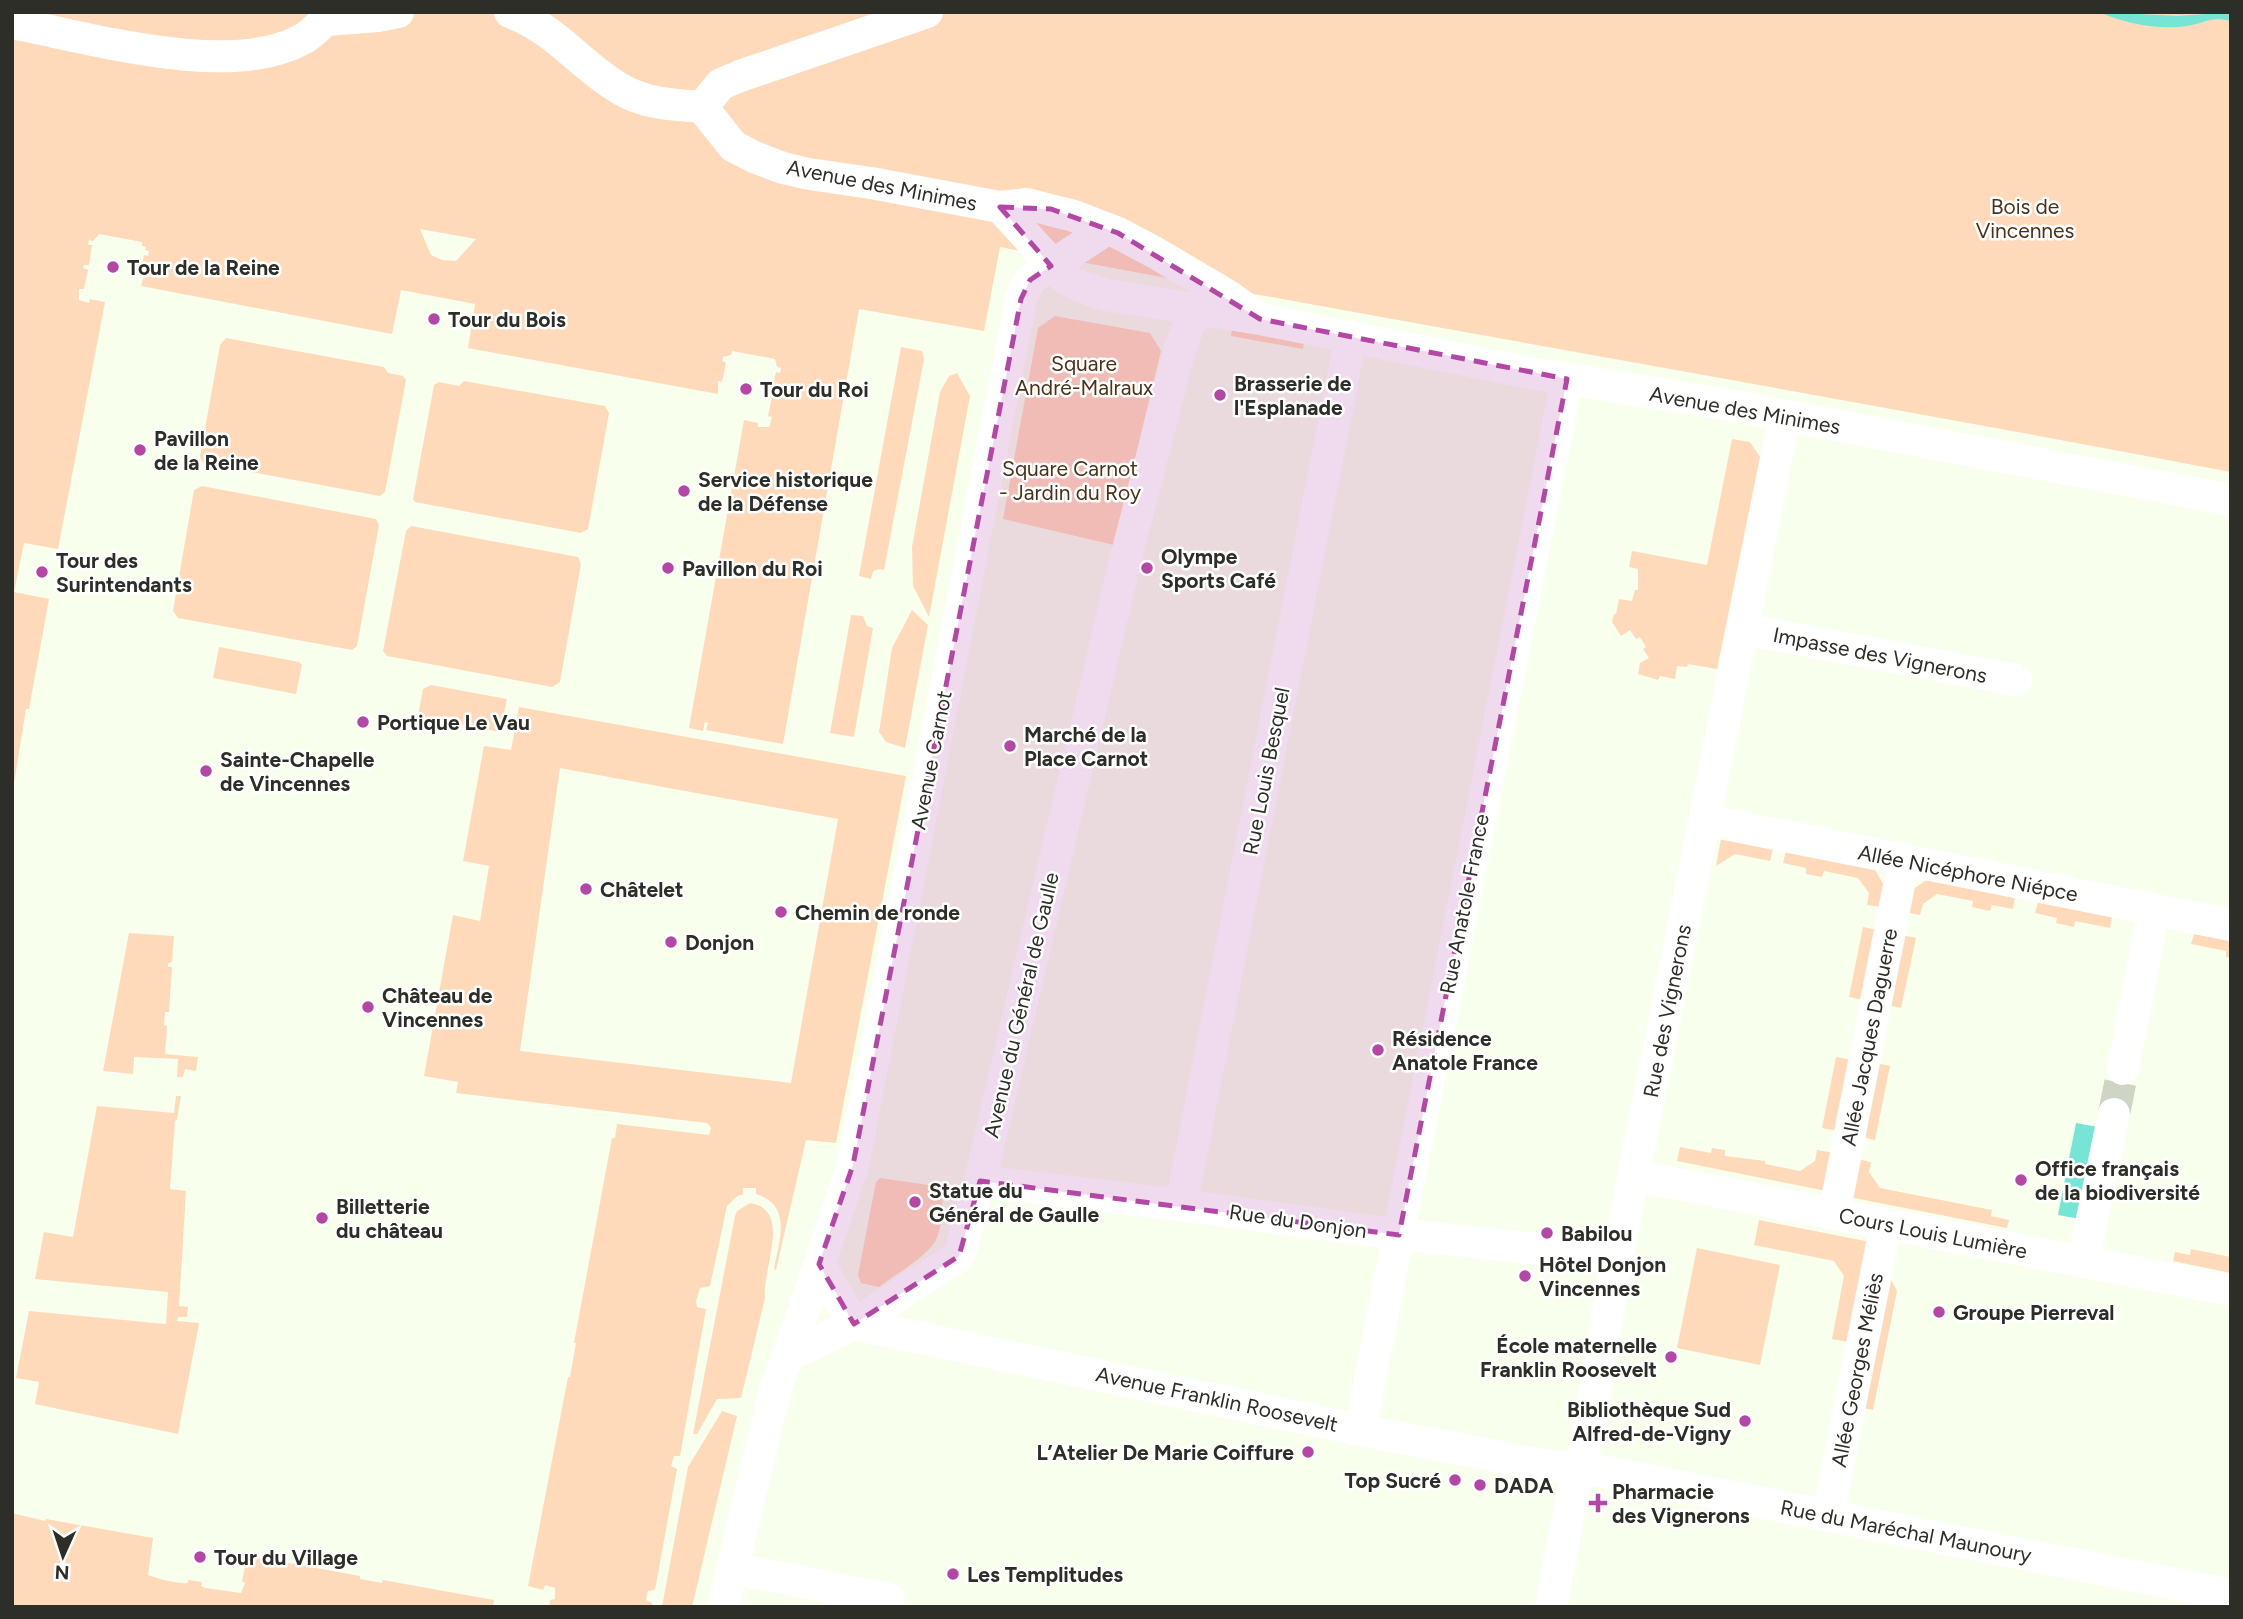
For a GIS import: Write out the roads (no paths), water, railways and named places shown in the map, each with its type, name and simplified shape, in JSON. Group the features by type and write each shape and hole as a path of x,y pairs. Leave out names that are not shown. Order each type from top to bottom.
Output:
{"street":[{"path":"12,23 163,52 225,56 247,55 302,40 324,16 378,16 398,12"},
{"path":"510,12 545,29 623,91 662,104 702,107 721,84 927,12"},
{"name":"Avenue des Minimes","path":"702,107 733,146 783,168 1000,207 1027,204 1051,209 1107,229 1154,252 1227,295 1260,319"},
{"name":"Avenue des Minimes","path":"1000,207 1065,278 1094,291 1260,319 1567,379 1785,415 2231,500"},
{"name":"Avenue Carnot","path":"788,1356 853,1165 1021,299 1030,280 1107,229"},
{"name":"Avenue du Général de Gaulle","path":"788,1356 855,1324 959,1256 1125,561 1181,345 1195,310"},
{"name":"Rue Louis Besquel","path":"1181,1205 1350,336"},
{"name":"Rue Anatole France","path":"1360,1430 1567,379"},
{"name":"Rue des Vignerons","path":"1551,1607 1581,1468 1617,1258 1785,415"},
{"name":"Impasse des Vignerons","path":"1743,629 2016,680"},
{"name":"Allée Nicéphore Niépce","path":"1705,820 2231,925"},
{"name":"Allée Jacques Daguerre","path":"1834,1214 1904,860"},
{"path":"2123,1069 2154,910"},
{"path":"2083,1262 2114,1114"},
{"name":"Cours Louis Lumière","path":"1635,1176 2231,1290"},
{"name":"Rue du Donjon","path":"979,1181 1399,1234 1617,1258"},
{"name":"Allée Georges Méliès","path":"1828,1516 1886,1224"},
{"path":"819,1264 855,1324"},
{"name":"Avenue Franklin Roosevelt","path":"855,1324 1360,1430 1544,1465 1581,1468"},
{"path":"723,1607 776,1387 788,1356"},
{"name":"Rue du Maréchal Maunoury","path":"1581,1468 2231,1595"},
{"path":"732,1568 889,1599"}],"water":[{"path":"2099,12 2178,16 2231,12 2231,21 2212,20 2176,27 2154,26 2120,20"},
{"path":"2076,1123 2098,1127 2080,1219 2058,1215"}],"tunnel":[{"path":"2114,1114 2123,1069"}],"place":[{"name":"Tour de la Reine","path":"113,267"},
{"name":"Tour du Bois","path":"434,319"},
{"name":"Tour du Roi","path":"746,389"},
{"name":"Brasserie de l'Esplanade","path":"1220,395"},
{"name":"Pavillon de la Reine","path":"140,450"},
{"name":"Service historique de la Défense","path":"684,491"},
{"name":"Pavillon du Roi","path":"668,568"},
{"name":"Olympe Sports Café","path":"1147,568"},
{"name":"Tour des Surintendants","path":"42,572"},
{"name":"Portique Le Vau","path":"363,722"},
{"name":"Marché de la Place Carnot","path":"1010,746"},
{"name":"Sainte-Chapelle de Vincennes","path":"206,771"},
{"name":"Châtelet","path":"586,889"},
{"name":"Chemin de ronde","path":"781,912"},
{"name":"Donjon","path":"671,942"},
{"name":"Château de Vincennes","path":"368,1007"},
{"name":"Résidence Anatole France","path":"1378,1050"},
{"name":"Office français de la biodiversité","path":"2021,1180"},
{"name":"Statue du Général de Gaulle","path":"915,1202"},
{"name":"Billetterie du château","path":"322,1218"},
{"name":"Babilou","path":"1547,1233"},
{"name":"Hôtel Donjon Vincennes","path":"1525,1276"},
{"name":"Groupe Pierreval","path":"1939,1312"},
{"name":"École maternelle Franklin Roosevelt","path":"1671,1357"},
{"name":"Bibliothèque Sud Alfred-de-Vigny","path":"1745,1421"},
{"name":"L’Atelier De Marie Coiffure","path":"1308,1452"},
{"name":"Top Sucré","path":"1455,1480"},
{"name":"DADA","path":"1480,1485"},
{"name":"Pharmacie des Vignerons","path":"1598,1503"},
{"name":"Tour du Village","path":"200,1557"},
{"name":"Les Templitudes","path":"953,1574"}],"park label":[{"name":"Bois de Vincennes","path":"2025,218"},
{"name":"Square André-Malraux","path":"1084,375"},
{"name":"Square Carnot - Jardin du Roy","path":"1070,480"}]}
